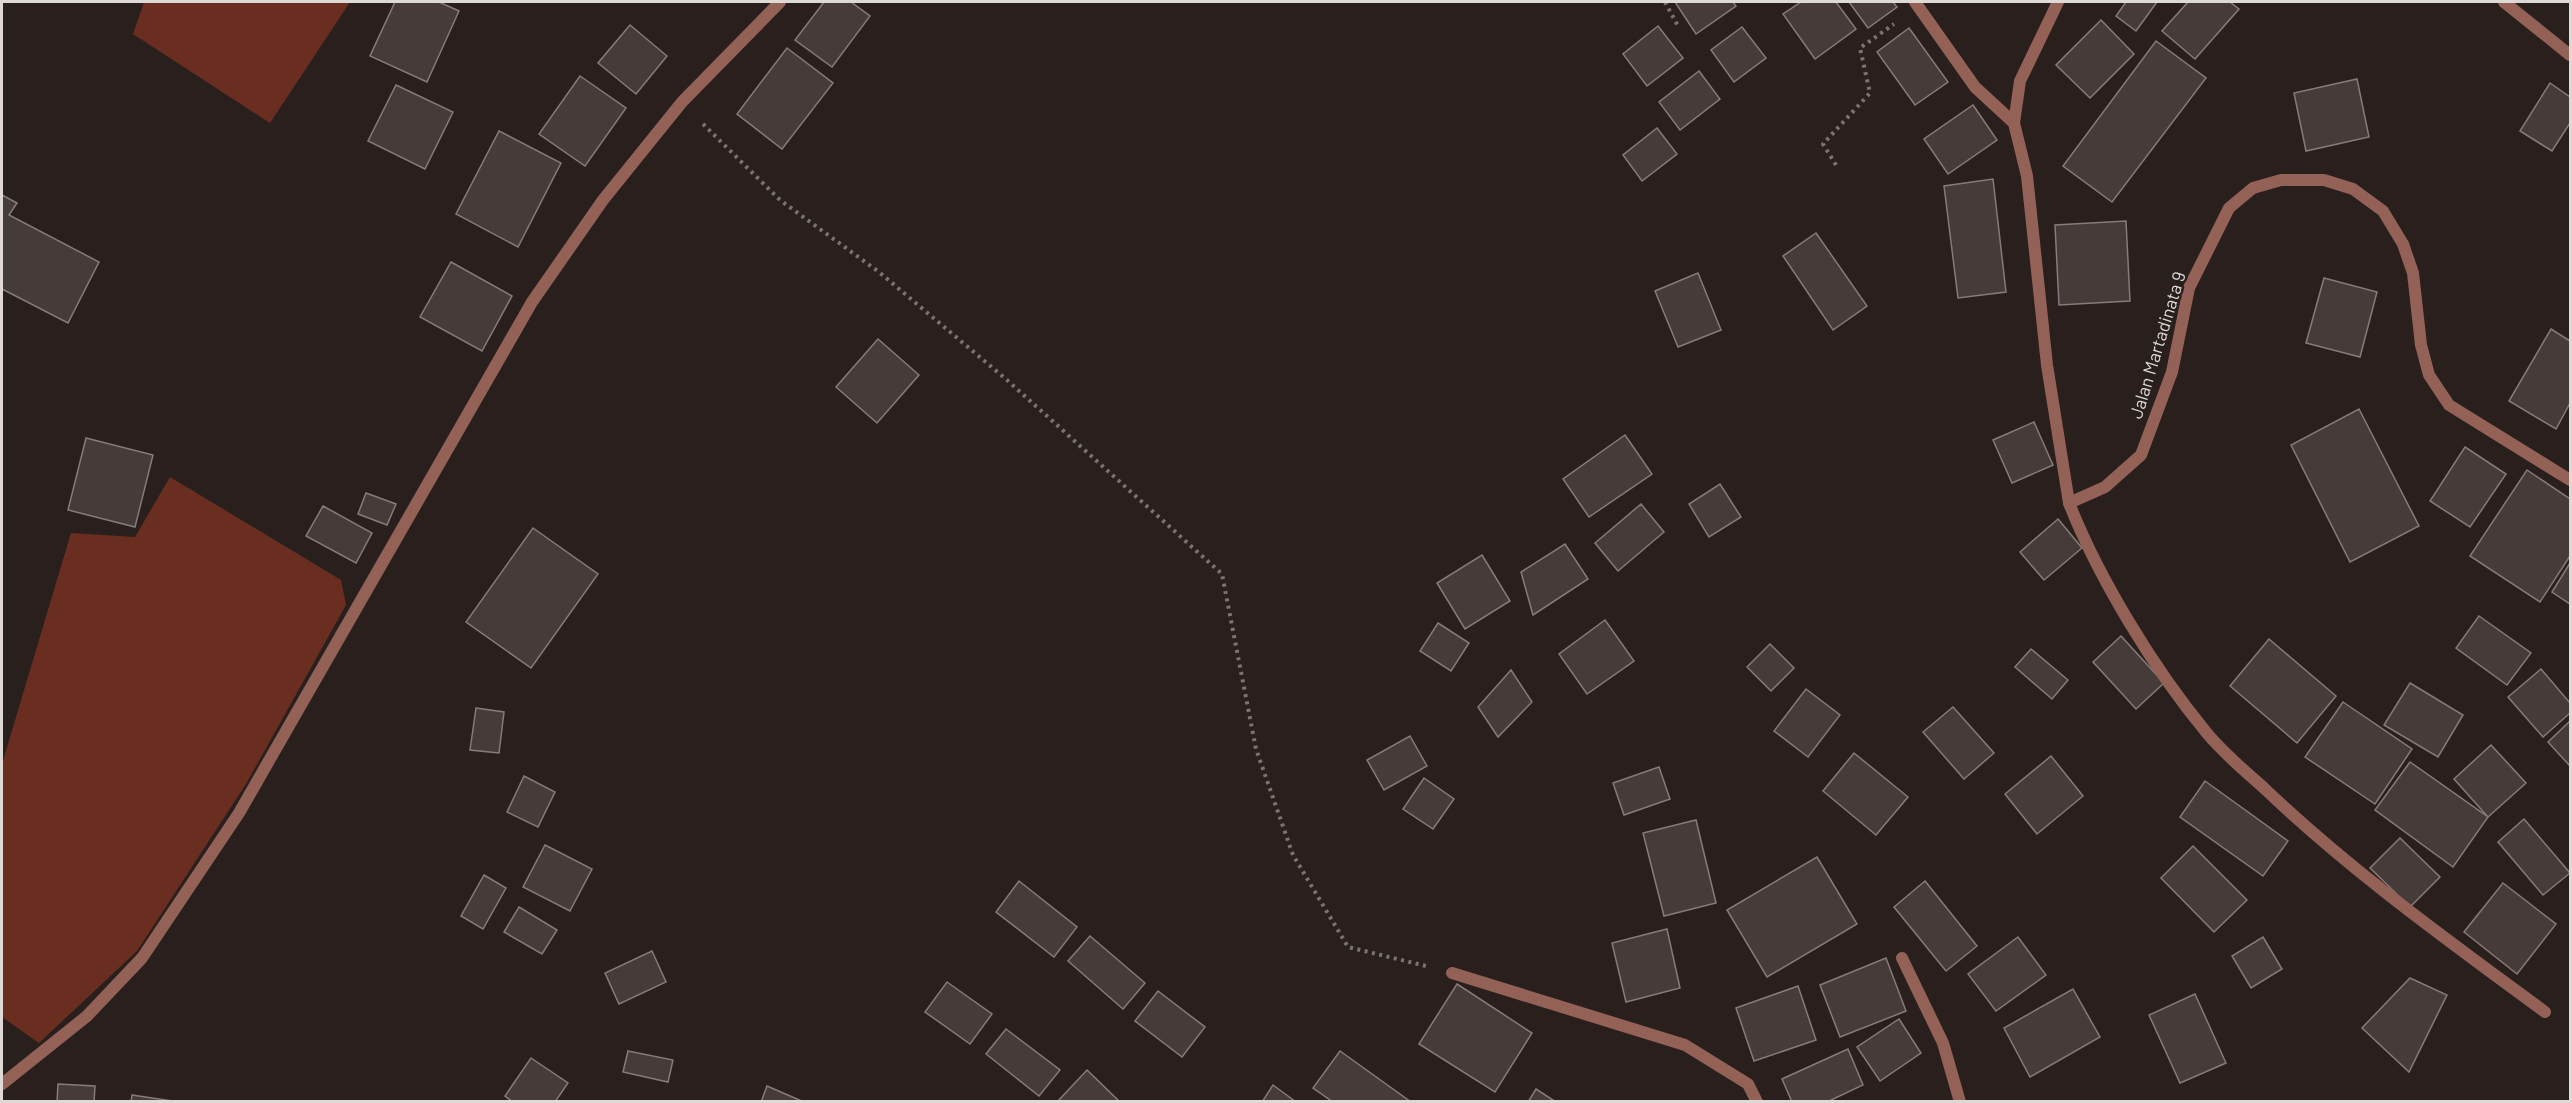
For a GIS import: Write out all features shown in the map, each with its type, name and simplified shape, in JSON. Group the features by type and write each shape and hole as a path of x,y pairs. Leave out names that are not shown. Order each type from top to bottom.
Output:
{"street":[{"path":"2,1084 87,1016 142,958 239,813 532,302 603,200 682,102 780,2"},
{"path":"2058,2 2020,81 2014,123 2027,176 2047,365 2069,503 2079,529 2160,670 2207,734 2301,823 2352,866 2545,1012"},
{"path":"2504,2 2571,55"},
{"path":"1917,4 1975,87 2014,123"},
{"name":"Jalan Martadinata 9","path":"2069,503 2105,487 2141,454 2172,372 2189,288 2229,207 2253,188 2282,180 2324,180 2353,189 2383,211 2403,244 2413,273 2421,345 2429,375 2449,405 2571,480"},
{"path":"1902,958 1943,1043 1960,1101"},
{"path":"1452,972 1685,1045 1748,1084 1757,1101"}],"path":[{"path":"1665,2 1678,26"},
{"path":"1836,165 1823,144 1870,93 1860,48 1917,4"},
{"path":"682,102 780,200 879,272 961,341 1222,574 1256,749 1293,855 1348,947 1452,972"}],"shaded area":[{"path":"144,2 350,2 270,123 133,34"},
{"path":"170,477 341,580 346,605 246,784 137,951 39,1043 2,1017 2,764 71,533 135,537"}],"building":[{"path":"395,2 439,2 459,11 427,82 370,56"},
{"path":"824,2 851,2 870,16 832,67 795,40"},
{"path":"1675,2 1733,2 1736,6 1696,34"},
{"path":"1801,2 1836,2 1856,29 1815,59 1783,14"},
{"path":"1849,2 1893,2 1897,7 1868,28"},
{"path":"2126,2 2157,2 2136,31 2116,16"},
{"path":"2188,2 2230,2 2239,9 2195,59 2162,31"},
{"path":"2101,20 2134,54 2090,98 2056,65"},
{"path":"630,25 667,56 636,94 598,63"},
{"path":"1658,26 1683,58 1647,86 1623,54"},
{"path":"1742,27 1766,58 1734,82 1711,50"},
{"path":"1909,28 1948,82 1915,105 1877,52"},
{"path":"2156,41 2206,78 2112,202 2063,166"},
{"path":"787,48 833,83 782,149 737,114"},
{"path":"1699,71 1720,99 1680,130 1659,102"},
{"path":"580,76 626,108 585,166 539,134"},
{"path":"2357,79 2369,137 2306,151 2294,93"},
{"path":"2550,83 2570,97 2570,123 2552,151 2520,131"},
{"path":"396,85 453,112 425,169 368,141"},
{"path":"1973,105 1997,140 1948,174 1924,139"},
{"path":"1657,128 1677,154 1642,181 1623,155"},
{"path":"499,131 561,163 518,247 456,214"},
{"path":"1993,179 2006,292 1958,298 1944,186"},
{"path":"2,195 17,203 9,215 99,262 68,323 2,289"},
{"path":"2126,221 2130,301 2059,305 2055,225"},
{"path":"1816,233 1867,306 1833,330 1783,256"},
{"path":"451,262 512,296 482,351 420,317"},
{"path":"1698,273 1721,330 1678,347 1655,291"},
{"path":"2324,278 2377,292 2360,357 2306,343"},
{"path":"2551,329 2570,341 2570,403 2556,429 2509,401"},
{"path":"878,339 919,375 877,423 836,387"},
{"path":"2359,409 2419,526 2350,562 2291,445"},
{"path":"2034,422 2053,465 2012,483 1993,440"},
{"path":"1625,435 1652,474 1589,517 1563,479"},
{"path":"86,438 153,455 135,527 68,510"},
{"path":"2465,447 2506,474 2470,527 2430,501"},
{"path":"2527,470 2570,499 2570,556 2540,602 2470,556"},
{"path":"1720,484 1741,517 1709,537 1689,504"},
{"path":"366,493 396,504 387,525 358,514"},
{"path":"1641,504 1664,532 1618,571 1595,543"},
{"path":"323,506 372,533 356,563 306,536"},
{"path":"2058,519 2082,548 2044,580 2020,552"},
{"path":"533,528 598,574 531,668 466,622"},
{"path":"1565,544 1588,579 1533,615 1521,572"},
{"path":"1482,555 1510,601 1465,629 1437,583"},
{"path":"2570,563 2570,604 2552,592"},
{"path":"2479,616 2531,653 2507,685 2456,648"},
{"path":"1605,620 1634,661 1587,694 1559,654"},
{"path":"1438,623 1469,643 1451,671 1420,651"},
{"path":"2121,636 2164,683 2136,709 2093,662"},
{"path":"2269,639 2336,696 2297,743 2230,686"},
{"path":"1770,644 1794,668 1771,691 1747,667"},
{"path":"2031,649 2068,680 2052,699 2015,667"},
{"path":"2541,669 2570,703 2570,713 2543,737 2508,697"},
{"path":"1511,670 1532,702 1498,737 1478,707"},
{"path":"2410,683 2463,715 2438,757 2384,725"},
{"path":"1806,689 1840,715 1808,757 1774,731"},
{"path":"2343,702 2412,749 2375,804 2305,757"},
{"path":"1953,707 1994,753 1964,779 1923,732"},
{"path":"476,708 504,712 499,753 470,750"},
{"path":"2570,721 2570,766 2548,742"},
{"path":"1410,736 1427,766 1384,790 1367,760"},
{"path":"2491,745 2526,783 2488,817 2454,779"},
{"path":"1854,753 1908,797 1876,835 1823,791"},
{"path":"2051,756 2083,796 2037,834 2005,794"},
{"path":"2410,762 2488,817 2453,867 2375,810"},
{"path":"1659,767 1670,799 1624,815 1613,783"},
{"path":"524,776 555,792 538,827 507,812"},
{"path":"1424,778 1454,799 1433,829 1403,809"},
{"path":"2205,781 2288,841 2263,876 2180,817"},
{"path":"2524,819 2570,873 2543,895 2498,842"},
{"path":"1696,820 1716,903 1664,916 1643,833"},
{"path":"2400,838 2440,877 2410,907 2370,868"},
{"path":"545,845 592,869 570,911 523,887"},
{"path":"2193,846 2247,900 2214,932 2161,878"},
{"path":"1817,857 1857,924 1767,977 1727,910"},
{"path":"484,875 506,888 483,929 461,916"},
{"path":"1019,881 1077,927 1054,957 996,912"},
{"path":"1925,881 1977,946 1946,971 1894,907"},
{"path":"2503,883 2556,924 2517,974 2464,932"},
{"path":"519,907 557,930 542,954 504,932"},
{"path":"1667,929 1680,988 1626,1002 1612,943"},
{"path":"1090,936 1145,983 1123,1009 1068,961"},
{"path":"2018,937 2046,975 1996,1011 1968,974"},
{"path":"2263,937 2282,969 2251,988 2232,956"},
{"path":"652,951 666,982 619,1004 605,973"},
{"path":"1886,958 1906,1011 1840,1037 1820,985"},
{"path":"2410,978 2447,995 2409,1072 2362,1028"},
{"path":"947,982 992,1014 970,1044 925,1012"},
{"path":"1457,984 1532,1033 1495,1092 1419,1044"},
{"path":"1798,986 1816,1040 1754,1061 1736,1008"},
{"path":"2073,989 2100,1037 2030,1077 2004,1028"},
{"path":"1158,991 1205,1027 1182,1057 1135,1021"},
{"path":"2195,994 2226,1063 2180,1083 2149,1015"},
{"path":"1899,1019 1921,1053 1880,1081 1857,1047"},
{"path":"1006,1029 1060,1070 1039,1096 986,1054"},
{"path":"1848,1049 1863,1085 1827,1102 1792,1102 1782,1079"},
{"path":"628,1051 673,1060 668,1082 623,1072"},
{"path":"1340,1051 1411,1102 1333,1102 1313,1088"},
{"path":"531,1058 568,1083 555,1102 513,1102 505,1096"},
{"path":"1087,1070 1120,1102 1058,1101"},
{"path":"58,1084 95,1086 94,1102 57,1102"},
{"path":"1273,1085 1296,1102 1262,1102"},
{"path":"767,1086 804,1102 761,1102"},
{"path":"1536,1089 1556,1102 1528,1102"},
{"path":"132,1095 179,1102 131,1102"}]}
